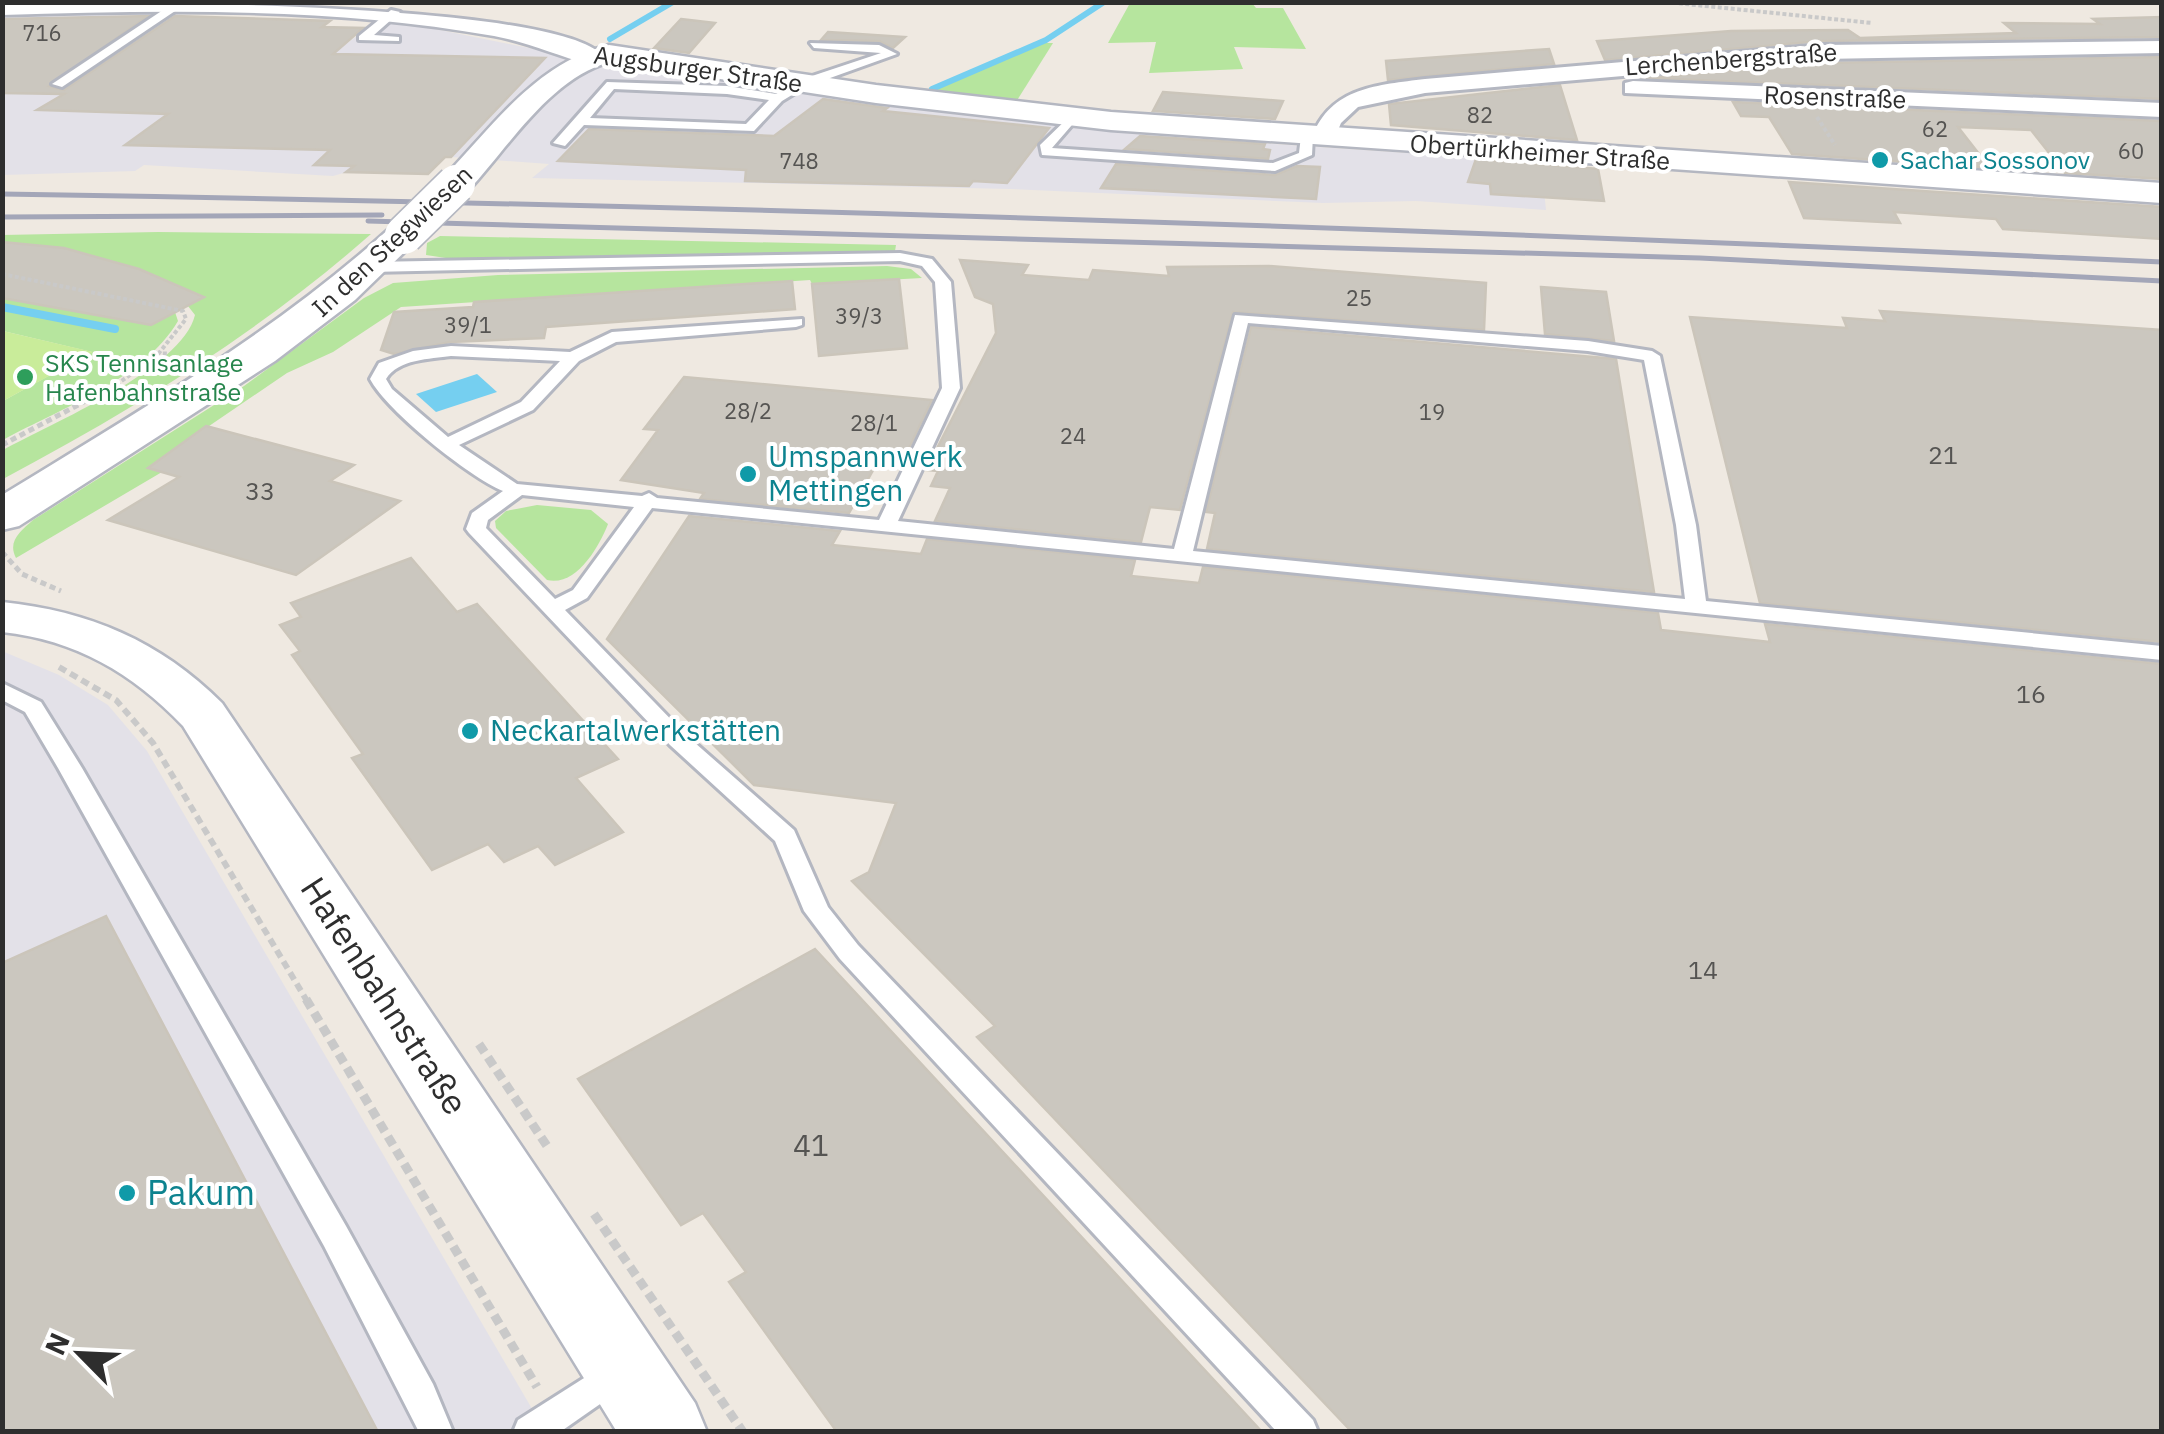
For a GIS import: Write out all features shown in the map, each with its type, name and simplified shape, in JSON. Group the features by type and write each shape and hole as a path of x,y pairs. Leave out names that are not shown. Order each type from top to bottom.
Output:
{"main road":[{"name":"Augsburger Straße","path":"2,7 182,3 395,26 519,34 569,46 589,56 612,53 789,91 919,99"},
{"name":"In den Stegwiesen","path":"2,516 164,417 277,341 404,235 563,72 589,56"},
{"name":"Obertürkheimer Straße","path":"919,99 1072,118 1316,137 2162,193"},
{"name":"In den Stegwiesen","path":"2,494 75,468"},
{"name":"Hafenbahnstraße","path":"15,596 140,658 203,716 665,1432"}],"street":[{"name":"Lerchenbergstraße","path":"1316,137 1336,110 1362,97 1509,77 1837,52 2162,47"},
{"name":"Rosenstraße","path":"1509,77 1564,85 2162,110"}],"lane":[{"path":"58,84 182,3"},
{"path":"560,143 611,85 789,91 890,54 881,48 814,45"},
{"path":"580,121 749,128 789,91"},
{"path":"370,266 900,257 927,262 943,282 951,388 886,524"},
{"path":"1182,556 1240,318 1636,350 1653,358 1686,525 1696,606"},
{"path":"449,442 527,406 574,357 612,336 796,322"},
{"path":"574,357 446,352 406,357 385,367 378,376 382,388 498,484 519,490 649,499 2162,653"},
{"path":"519,490 482,514 474,526 734,794 785,836 817,911 848,952 1301,1432"},
{"path":"551,609 580,594 649,499"},
{"path":"2,690 33,707 70,768 344,1252 422,1395 436,1432"},
{"path":"542,1424 624,1368"}],"path":[{"path":"2,274 174,306 183,310 186,319 177,336 146,364 2,445"},
{"path":"15,596 153,743 542,1424"}],"shaded area":[{"path":"164,10 116,41 342,47 381,18 618,66 955,114 1183,138 1541,162 1546,210 1416,201 1323,203 1010,189 532,178 549,164 451,157 444,157 428,174 347,172 333,176 144,165 135,171 3,175 2,14"},
{"path":"2,651 59,675 108,705 147,751 545,1431 3,1431"}],"green space":[{"path":"1130,3 1252,3 1256,8 1283,8 1306,49 1234,47 1243,69 1149,73 1156,42 1108,43"},
{"path":"1042,43 1053,43 1016,102 930,91"},
{"path":"371,234 240,337 100,425 3,479 3,450 141,375 185,335 195,315 188,306 175,312 178,321 163,342 123,376 3,440 3,401 92,352 3,331 2,235"},
{"path":"440,236 896,245 895,251 459,260 426,255 427,243"},
{"path":"887,266 911,269 922,278 812,284 810,280 401,307 333,352 287,373 149,467 162,472 16,558 14,552 17,537 33,520 244,386 364,298 393,283 498,275"},
{"name":"SKS Tennisanlage Hafenbahnstraße","path":"3,331 93,352 3,401"},
{"path":"537,505 591,510 608,524 585,563 558,581 547,580 496,528 495,521 506,511"}],"water":[{"path":"477,374 497,392 436,412 416,394"}],"building":[{"path":"148,16 49,86 64,90 175,16 330,21 322,27 363,28 333,54 545,58 451,157 445,157 428,174 346,172 354,166 314,165 330,150 125,145 168,114 37,110 64,94 2,93 2,19"},
{"path":"2162,17 2162,37 1822,41 1605,60 1597,41 1731,31 1848,30 1860,38 2016,33 2004,23 2100,24 2093,19"},
{"path":"681,19 715,23 689,53 654,48"},
{"path":"828,32 905,37 893,48 879,41 821,40"},
{"path":"1549,49 1554,64 1388,80 1386,61"},
{"path":"2162,57 2162,99 1646,78 1822,63"},
{"path":"1560,85 1577,140 1391,125 1389,104"},
{"path":"1163,92 1283,101 1275,119 1153,111"},
{"path":"823,99 887,108 883,111 1049,128 1007,183 973,181 969,186 745,181 746,170 558,161 589,129 774,136"},
{"path":"1733,102 2162,121 2162,179 2065,173 2031,130 1958,127 1990,168 1792,154 1769,117 1741,116"},
{"path":"1140,136 1265,144 1263,149 1270,150 1268,159 1125,149"},
{"path":"1476,159 1598,169 1604,201 1491,194 1490,184 1468,182"},
{"path":"1116,164 1275,175 1297,166 1320,167 1316,199 1101,188"},
{"path":"1789,182 2162,207 2162,239 2003,229 1996,219 1894,212 1900,223 1804,218"},
{"path":"2,242 64,248 139,269 204,297 151,325 2,298"},
{"path":"960,260 1028,265 1022,275 1089,280 1093,270 1169,276 1167,267 1269,266 1486,283 1484,330 1233,312 1180,510 1150,507 1141,542 935,521 950,488 931,486 938,471 926,470 996,333 993,304 975,297"},
{"path":"899,279 907,348 819,356 812,284"},
{"path":"792,281 795,309 546,327 544,338 450,342 394,354 381,350 394,312 473,307 474,302"},
{"path":"1541,287 1606,292 1614,341 1545,334"},
{"path":"1880,311 2162,330 2162,642 1760,603 1690,317 1847,328 1843,318 1885,321"},
{"path":"1251,327 1616,359 1654,592 1207,549 1215,513 1206,512"},
{"path":"684,377 932,400 900,467 876,465 849,513 700,499 704,493 621,480 658,430 644,429"},
{"path":"206,426 354,465 330,481 400,501 296,575 108,520 179,477 148,468"},
{"path":"689,516 840,531 832,545 921,554 927,539 1135,560 1131,576 1199,583 1203,567 1658,613 1661,630 1770,642 1765,624 2162,664 2162,1432 1352,1432 977,1037 995,1026 852,881 869,872 896,803 754,785 607,639"},
{"name":"Neckartalwerkstätten","path":"411,558 457,612 477,604 618,759 576,778 623,832 555,865 538,846 504,862 488,844 432,870 352,758 363,754 292,655 300,651 280,625 301,617 291,603"},
{"name":"Pakum","path":"106,916 378,1432 2,1432 2,963"},
{"path":"815,949 1262,1432 837,1432 729,1282 746,1272 703,1213 681,1225 578,1079"}],"waterway":[{"path":"610,39 673,2"},
{"path":"932,89 1046,40 1104,2"},
{"path":"2,307 115,329"}],"railway":[{"path":"2,194 1082,220 2162,262"},
{"path":"2,217 382,215"},
{"path":"368,221 1700,258 2162,281"}],"place":[{"name":"Sachar Sossonov","path":"1880,160"},
{"name":"SKS Tennisanlage Hafenbahnstraße","path":"25,377"},
{"name":"Umspannwerk Mettingen","path":"748,474"},
{"name":"Neckartalwerkstätten","path":"470,731"},
{"name":"Pakum","path":"127,1193"}]}
